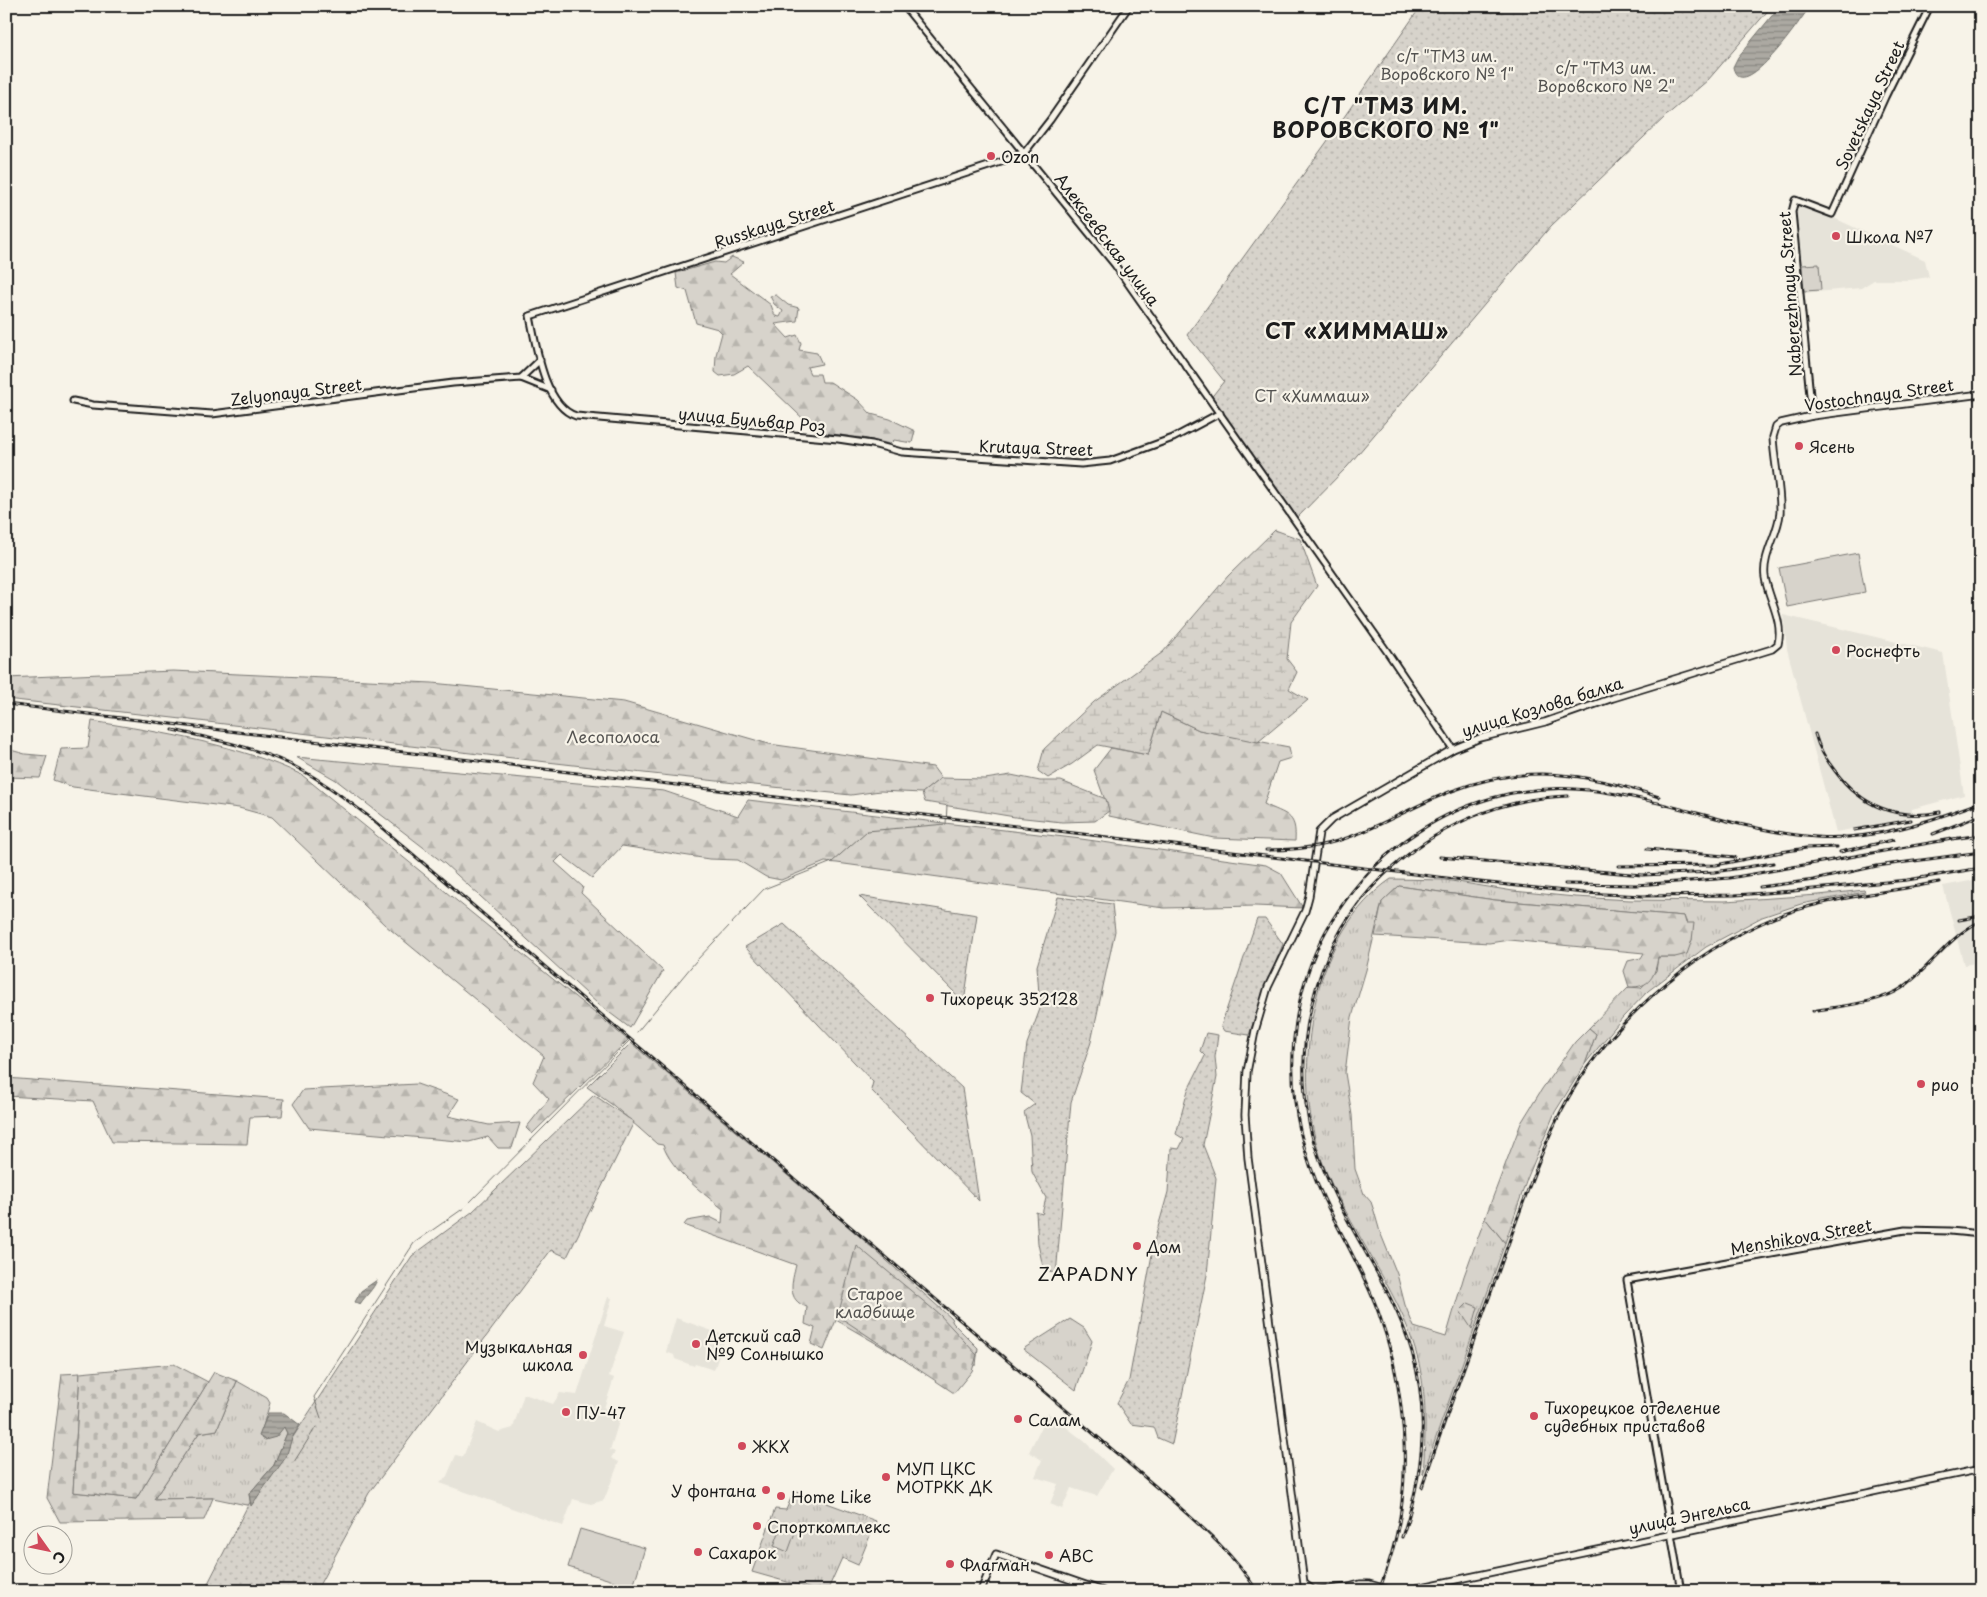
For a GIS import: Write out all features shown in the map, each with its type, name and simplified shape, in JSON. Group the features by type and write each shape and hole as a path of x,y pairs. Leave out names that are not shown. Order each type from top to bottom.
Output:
{"main road":[{"name":"Vostochnaya Street","path":"1778,644 1779,629 1765,576 1765,562 1777,531 1780,513 1773,437 1776,428 1781,423 1812,416 1981,394"},
{"name":"улица Козлова балка","path":"1305,1584 1248,1158 1245,1115 1247,1072 1255,1031 1268,987 1305,911 1319,832 1326,824 1453,750 1480,738 1545,722 1613,698 1765,652 1778,644"},
{"name":"улица Энгельса","path":"1403,1591 1981,1468"},
{"path":"981,1591 996,1554 1103,1591"},
{"path":"1305,1584 1315,1590 1346,1589 1360,1584 1369,1584 1390,1590 1403,1591"},
{"path":"1305,1584 1305,1591"}],"street":[{"name":"Алексеевская улица","path":"904,6 1025,152 1115,265 1220,413 1453,750"},
{"path":"1025,152 1050,120 1129,6"},
{"name":"Sovetskaya Street","path":"1795,200 1832,214 1885,97 1930,6"},
{"name":"Russkaya Street","path":"540,360 530,316 851,212 1007,160 1025,152"},
{"name":"Naberezhnaya Street","path":"1795,200 1792,212 1812,416"},
{"path":"521,378 540,360 551,390"},
{"name":"Zelyonaya Street","path":"73,401 102,406 212,414 453,383 521,378 551,390"},
{"name":"улица Бульвар Роз","path":"551,390 553,396 571,415 838,439 872,444 902,452 931,453"},
{"name":"Krutaya Street","path":"931,453 1081,464 1110,461 1173,438 1220,413"},
{"name":"Menshikova Street","path":"1671,1534 1628,1280 1905,1230 1981,1234"},
{"path":"1671,1534 1681,1591"}],"shaded area":[{"path":"1780,6 1810,6 1772,56 1748,76 1739,76 1733,67 1738,57"},
{"name":"Школа №7","path":"1801,205 1925,260 1929,277 1910,280 1874,280 1861,288 1804,293 1796,209"},
{"path":"1783,615 1943,653 1964,795 1912,809 1911,818 1836,832 1787,649"},
{"path":"1981,879 1981,962 1964,965 1943,886"},
{"path":"377,1280 360,1304 355,1302 361,1291"},
{"name":"ПУ-47","path":"608,1297 612,1298 604,1326 624,1332 609,1376 614,1378 604,1408 621,1415 610,1450 615,1452 611,1458 619,1462 604,1500 591,1504 573,1499 563,1526 440,1483 447,1476 456,1455 463,1457 477,1422 499,1432 513,1428 524,1394 553,1404 560,1393 577,1395"},
{"name":"Детский сад №9 Солнышко","path":"676,1318 726,1336 714,1370 695,1364 694,1366 675,1359 674,1355 666,1352"},
{"path":"268,1413 284,1413 300,1425 292,1438 286,1457 251,1506 249,1494 274,1465 287,1433 284,1427 276,1437 265,1440 259,1436"},
{"path":"1048,1413 1084,1441 1113,1469 1097,1496 1071,1488 1062,1509 1050,1504 1058,1484 1035,1477 1042,1460 1029,1452"}],"green space":[{"path":"1421,6 1772,6 1708,80 1666,116 1551,226 1347,467 1294,521 1210,399 1224,381 1187,335 1326,143"},
{"path":"732,257 744,262 730,274 771,305 775,316 780,317 783,311 774,304 770,296 776,295 788,305 799,308 797,321 775,324 788,338 797,335 801,343 799,350 817,353 822,364 807,367 810,374 820,374 822,382 830,382 858,400 871,414 890,419 915,431 912,443 894,440 890,444 863,438 817,432 748,366 734,374 720,376 715,372 716,355 722,333 718,329 696,323 687,291 678,288 676,273 715,262 724,263"},
{"path":"1819,264 1821,290 1804,291 1802,265"},
{"path":"1275,530 1300,539 1317,586 1291,622 1287,659 1297,672 1289,689 1308,700 1258,742 1199,730 1161,712 1148,755 1098,745 1072,764 1048,778 1038,771 1044,749 1094,702 1163,652 1228,576"},
{"path":"1858,553 1865,592 1787,607 1779,568"},
{"name":"Лесополоса","path":"173,671 432,683 624,702 769,744 933,767 941,778 922,793 880,791 851,795 640,773 6,699 6,678"},
{"path":"1161,712 1199,730 1289,747 1291,758 1278,762 1264,804 1284,813 1292,820 1295,841 1214,838 1109,816 1109,811 1094,770 1111,748 1148,755"},
{"path":"92,721 173,735 226,747 277,764 302,775 628,1040 532,1134 526,1128 549,1099 533,1082 544,1056 385,925 272,817 239,808 73,787 53,780 61,749 88,748"},
{"path":"6,744 7,749 25,754 47,756 40,778 6,777"},
{"path":"296,757 664,791 738,816 748,800 1081,839 1266,865 1281,873 1303,908 1255,906 1164,908 825,862 781,880 766,877 738,860 709,859 622,846 592,878 562,855 555,862 583,887 581,893 663,971 630,1028 598,1004 445,864 336,780"},
{"path":"1011,775 1040,781 1061,781 1106,799 1109,811 1095,821 1062,822 1015,817 925,802 922,793 941,778 985,779"},
{"path":"1391,879 1445,880 1513,891 1630,900 1725,901 1864,890 1865,892 1801,904 1762,917 1706,947 1648,991 1623,1017 1585,1064 1596,1034 1589,1028 1629,987 1641,988 1656,971 1658,957 1675,957 1692,940 1684,916 1495,900 1399,886 1382,902 1366,970 1352,1017 1345,1073 1352,1115 1355,1169 1364,1194 1371,1202 1414,1327 1446,1337 1464,1276 1485,1218 1505,1243 1423,1474 1425,1408 1418,1359 1408,1330 1385,1280 1345,1210 1322,1161 1313,1130 1308,1091 1307,1072 1310,1033 1317,995 1328,962 1344,930 1354,916 1377,890"},
{"path":"1399,886 1495,900 1684,916 1686,923 1694,923 1692,940 1687,954 1675,957 1658,957 1653,975 1647,983 1636,987 1629,987 1624,971 1628,961 1641,958 1644,953 1509,940 1489,943 1375,936 1382,902"},
{"path":"859,896 977,915 964,1002"},
{"path":"1058,897 1112,904 1115,931 1091,1042 1071,1102 1056,1275 1043,1267 1038,1244 1036,1212 1042,1214 1046,1198 1032,1172 1030,1135 1024,1112 1035,1104 1021,1093 1027,1044 1040,1009 1037,966"},
{"path":"1257,919 1265,919 1283,944 1249,1035 1224,1031 1221,1026"},
{"path":"784,924 962,1088 979,1201 871,1090 873,1082 745,947"},
{"path":"1589,1028 1596,1034 1585,1064 1555,1112 1527,1179 1505,1243 1485,1218 1521,1123 1575,1042"},
{"path":"1206,1033 1218,1035 1215,1057 1217,1077 1203,1145 1216,1178 1207,1275 1172,1444 1158,1438 1154,1427 1131,1424 1117,1403 1129,1380 1155,1238 1168,1192 1171,1148 1179,1149 1184,1139 1176,1134 1188,1090 1205,1056 1200,1051"},
{"path":"631,1043 858,1235 951,1318 953,1323 978,1348 976,1365 966,1366 936,1378 836,1320 824,1350 811,1344 815,1328 805,1324 807,1307 796,1300 792,1290 796,1265 684,1225 687,1221 710,1217 722,1223 723,1209 680,1172 663,1145 657,1144 614,1106 587,1087"},
{"path":"6,1078 284,1099 282,1116 250,1117 247,1144 112,1142 93,1101 6,1096"},
{"path":"417,1084 459,1099 448,1116 489,1125 520,1123 512,1148 498,1148 488,1137 469,1142 309,1128 293,1104 303,1090"},
{"path":"594,1095 634,1122 567,1257 551,1250 369,1493 316,1591 204,1591 247,1507 412,1256 472,1212"},
{"name":"Старое кладбище","path":"856,1245 940,1315 977,1355 972,1371 954,1393 838,1316"},
{"path":"1468,1303 1478,1307 1472,1329 1460,1311"},
{"path":"1070,1319 1084,1328 1092,1341 1076,1390 1023,1349"},
{"path":"174,1364 208,1382 136,1499 73,1492 80,1373"},
{"path":"214,1372 237,1381 217,1430 199,1433 154,1499 213,1498 204,1520 60,1522 47,1498 62,1374 80,1373 73,1492 136,1499"},
{"path":"237,1381 267,1398 270,1403 260,1436 284,1427 287,1433 274,1465 249,1494 251,1506 213,1498 154,1499 199,1433 217,1430"},
{"path":"794,1491 876,1521 858,1565 842,1558 829,1587 812,1589 752,1572 775,1509 786,1510"},
{"path":"783,1522 797,1527 788,1552 774,1546"},
{"path":"580,1529 645,1548 633,1587 568,1567"}],"waterway":[{"path":"637,1032 696,961 764,889 832,862 867,831 946,824 947,805"},
{"path":"321,1418 314,1397 414,1243 464,1208 629,1041"},
{"path":"294,1462 316,1427"}],"railway":[{"path":"6,704 1584,893 1643,896 1735,895 1907,880 1981,868"},
{"path":"173,730 241,746 290,764 321,782 368,816 1168,1497 1227,1552 1257,1591"},
{"path":"1815,734 1823,754 1835,771 1845,783 1868,802 1881,808 1909,814 1940,812"},
{"path":"1266,850 1304,848 1342,840 1436,797 1479,782 1505,777 1530,774 1556,774 1581,777 1659,797"},
{"path":"1379,1591 1394,1547 1399,1525 1404,1479 1403,1431 1397,1382 1379,1314 1360,1270 1324,1199 1305,1151 1299,1126 1293,1076 1295,1025 1300,1000 1315,953 1339,910 1369,872 1405,841 1446,816 1491,798 1539,789 1588,790 1617,794 1730,822 1787,834 1816,837 1859,836 1900,829 1981,802"},
{"path":"1402,1537 1415,1492 1422,1445 1421,1399 1418,1375 1405,1331 1396,1310 1333,1191 1315,1146 1308,1117 1304,1085 1309,1019 1316,988 1328,957 1343,927 1361,900 1402,859 1445,830 1468,819 1517,803 1542,798 1568,796"},
{"path":"1933,834 1976,817"},
{"path":"1854,830 1911,820"},
{"path":"1565,884 1636,885 1730,878 1981,835"},
{"path":"1840,852 1893,840"},
{"path":"1775,853 1806,848 1837,847"},
{"path":"1647,849 1735,857"},
{"path":"1618,866 1716,865 1781,852"},
{"path":"1760,887 1814,880 1877,866 1981,852"},
{"path":"1440,857 1642,875 1714,872 1773,863"},
{"path":"1422,1487 1545,1145 1570,1096 1590,1065 1613,1035 1668,982 1698,959 1730,939 1762,923 1827,902 1939,882"},
{"path":"1959,920 1981,916"},
{"path":"1813,1011 1871,1001 1893,993 1912,980 1958,935 1981,921"}],"place":[{"name":"Ozon","path":"991,156"},
{"name":"Школа №7","path":"1836,236"},
{"name":"Ясень","path":"1799,446"},
{"name":"Роснефть","path":"1836,650"},
{"name":"Тихорецк 352128","path":"930,998"},
{"name":"рио","path":"1921,1084"},
{"name":"Дом","path":"1137,1246"},
{"name":"Детский сад №9 Солнышко","path":"696,1344"},
{"name":"Музыкальная школа","path":"583,1355"},
{"name":"ПУ-47","path":"566,1412"},
{"name":"Тихорецкое отделение судебных приставов","path":"1534,1416"},
{"name":"Салам","path":"1018,1419"},
{"name":"ЖКХ","path":"742,1446"},
{"name":"МУП ЦКС МОТРКК ДК","path":"886,1477"},
{"name":"У фонтана","path":"766,1490"},
{"name":"Home Like","path":"781,1496"},
{"name":"Спорткомплекс","path":"757,1526"},
{"name":"Сахарок","path":"698,1552"},
{"name":"ABC","path":"1049,1555"},
{"name":"Флагман","path":"950,1564"}],"district":[{"name":"С/Т \"ТМЗ ИМ. ВОРОВСКОГО № 1\"","path":"1386,117"},
{"name":"СТ «ХИММАШ»","path":"1357,330"},
{"name":"ZAPADNY","path":"1088,1273"}],"park label":[{"name":"с/т \"ТМЗ им. Воровского № 1\"","path":"1447,64"},
{"name":"с/т \"ТМЗ им. Воровского № 2\"","path":"1606,76"},
{"name":"СТ «Химмаш»","path":"1312,395"}]}
